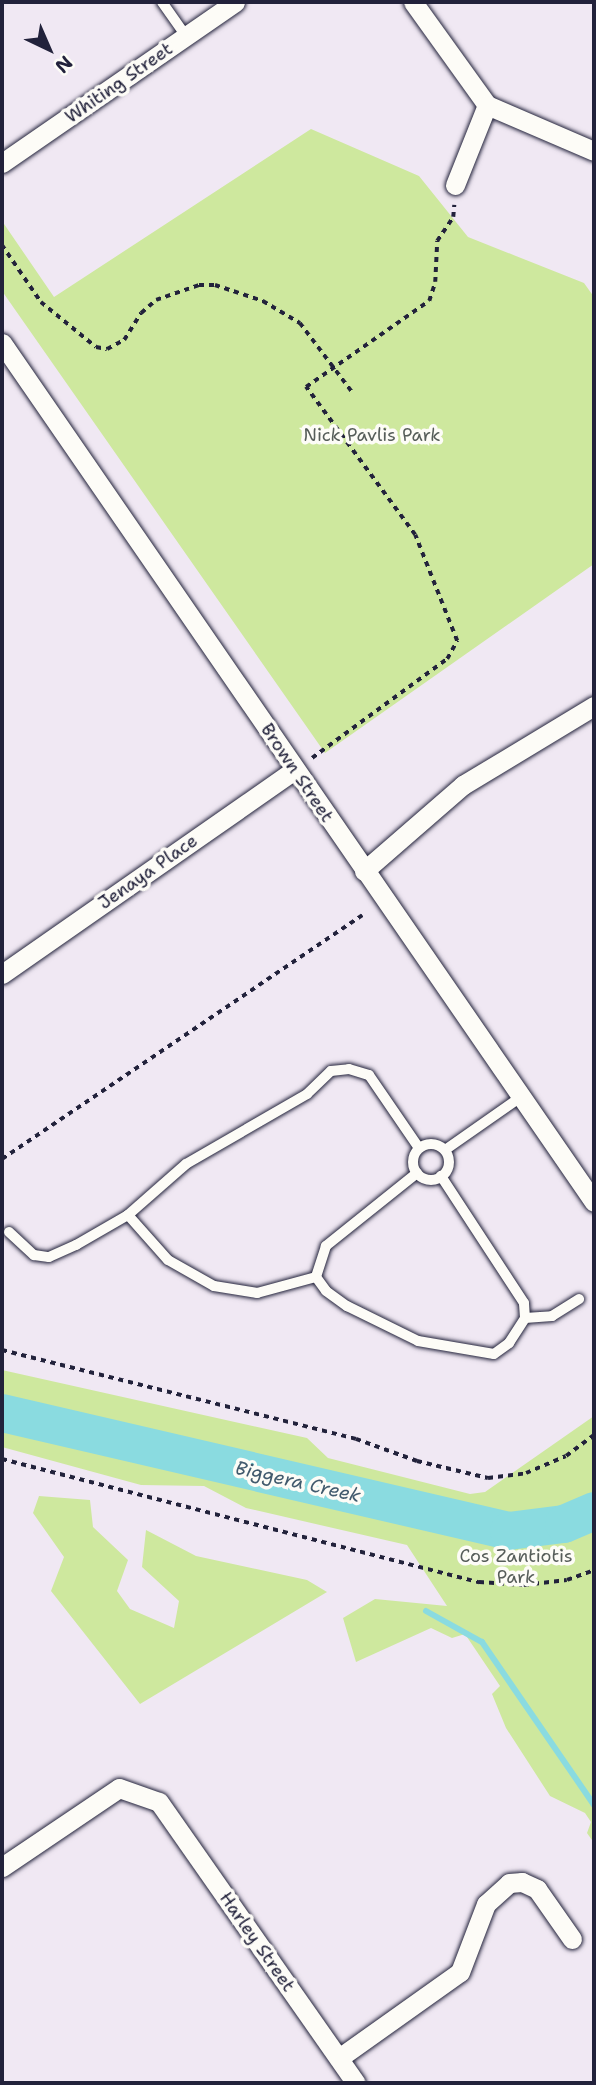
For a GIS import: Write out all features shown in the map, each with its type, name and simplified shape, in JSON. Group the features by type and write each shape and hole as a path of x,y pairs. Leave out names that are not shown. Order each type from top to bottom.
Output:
{"street":[{"path":"413,2 487,105 594,151"},
{"name":"Whiting Street","path":"2,163 186,36 224,5"},
{"path":"455,185 487,105"},
{"name":"Brown Street","path":"2,343 364,872 594,1202"},
{"path":"364,872 463,785 594,706"},
{"name":"Jenaya Place","path":"2,974 295,770"},
{"name":"Harley Street","path":"2,1867 119,1788 159,1802 356,2083"},
{"path":"338,2058 460,1972 486,1904 509,1883 522,1882 537,1889 572,1939"}],"lane":[{"path":"162,2 186,36"},
{"path":"9,1232 34,1255 49,1256 128,1215 186,1164 307,1094 331,1071 349,1069 369,1075 419,1148"},
{"path":"445,1150 522,1096"},
{"path":"433,1144 445,1150 448,1165 441,1176 428,1179 417,1173 413,1161 419,1148 433,1144"},
{"path":"316,1277 327,1246 417,1173"},
{"path":"316,1277 326,1291 347,1306 418,1341 494,1354 509,1343 525,1318 524,1303 441,1176"},
{"path":"128,1215 168,1260 214,1286 257,1293 316,1277"},
{"path":"525,1318 552,1316 579,1299"}],"path":[{"path":"295,770 447,659 457,641 415,535 309,396 306,387 312,379 429,300 435,282 437,241 453,217 455,185"},
{"path":"2,245 41,302 96,347 107,349 124,340 141,313 156,300 198,285 215,285 290,315 310,333 354,393"},
{"path":"2,1159 362,915"},
{"path":"2,1350 356,1439 417,1461 488,1478 526,1473 566,1456 594,1435"},
{"path":"2,1459 479,1582 524,1585 567,1580 594,1570"}],"green space":[{"name":"Nick Pavlis Park","path":"311,129 419,176 468,237 584,283 594,297 594,564 325,753 2,291 2,221 54,297"},
{"name":"Cos Zantiotis Park","path":"2,1370 307,1438 328,1458 470,1494 485,1492 594,1416 594,1843 587,1833 591,1822 585,1813 550,1796 506,1728 492,1694 500,1686 465,1634 452,1638 431,1628 356,1662 343,1618 375,1599 447,1606 407,1545 246,1508 204,1486 141,1485 2,1447"},
{"path":"39,1496 90,1500 93,1527 128,1560 117,1591 130,1609 174,1628 179,1601 142,1567 146,1530 196,1556 307,1580 327,1592 140,1704 51,1591 64,1557 33,1513"}],"waterway":[{"name":"Biggera Creek","path":"2,1413 509,1531 564,1524 594,1511"},
{"path":"426,1611 482,1642 594,1805"}]}
